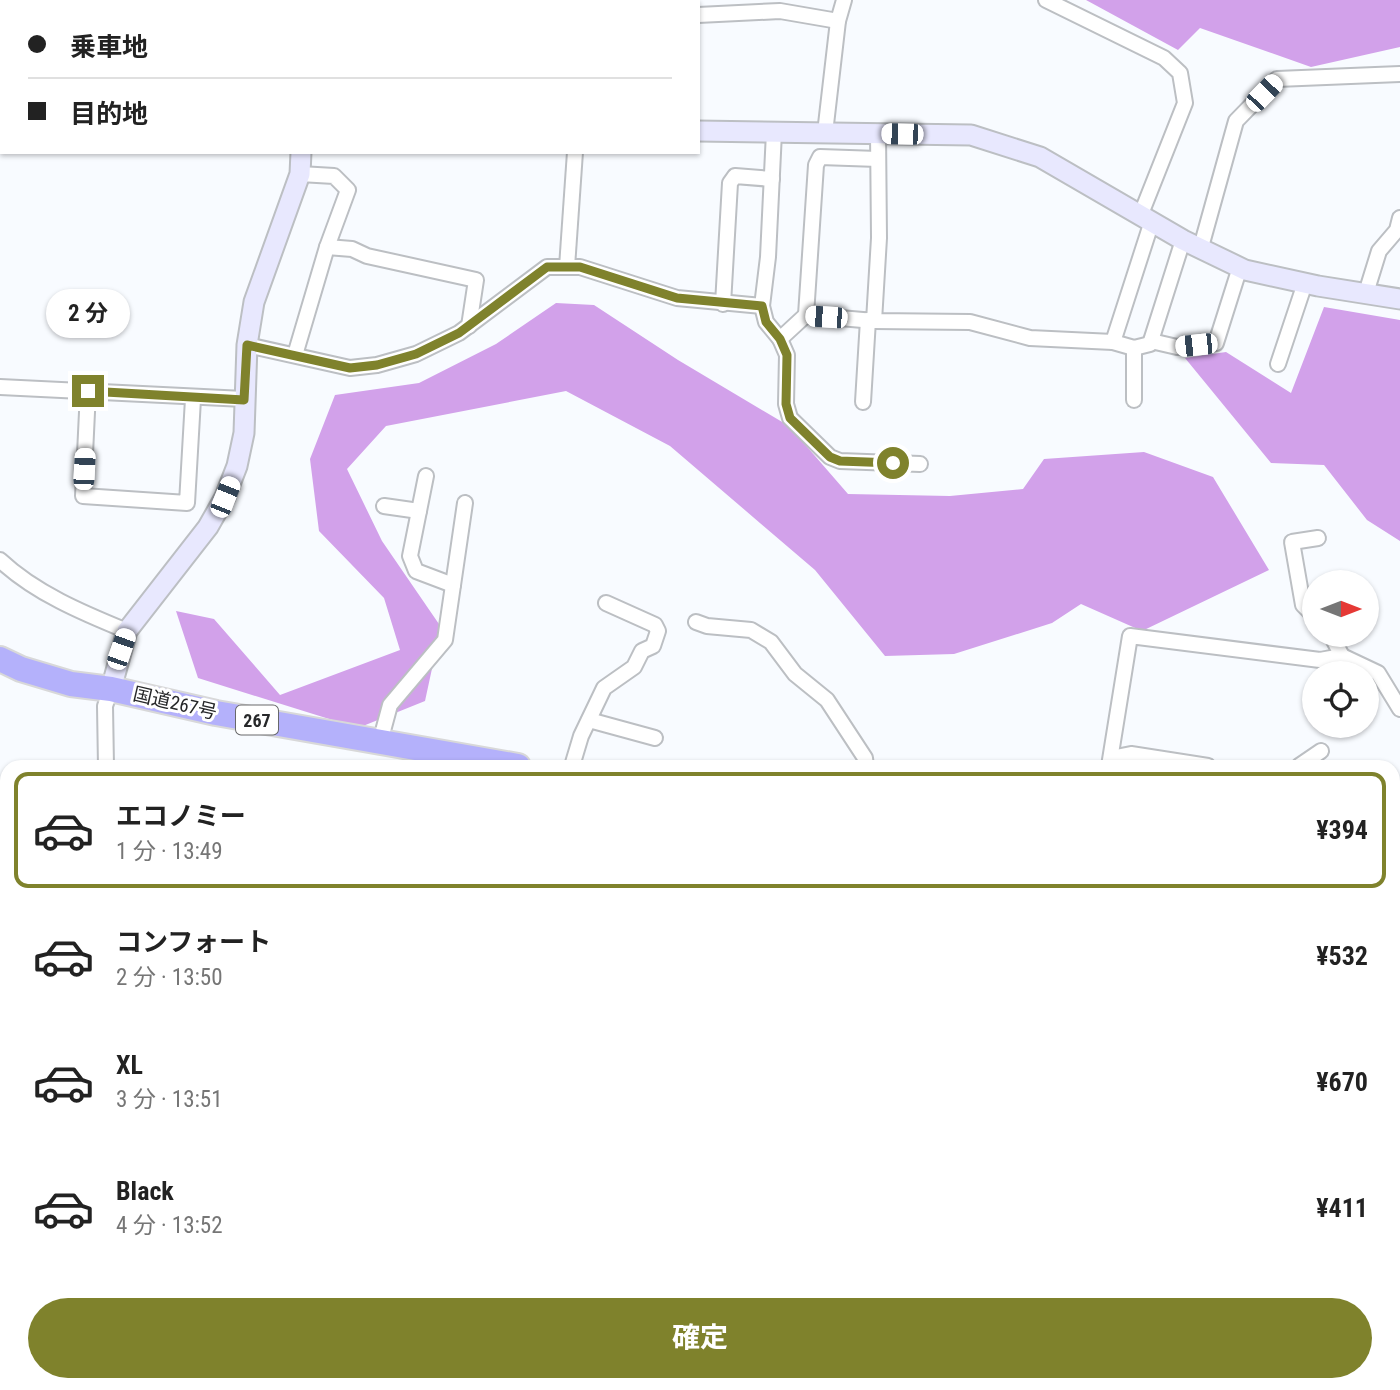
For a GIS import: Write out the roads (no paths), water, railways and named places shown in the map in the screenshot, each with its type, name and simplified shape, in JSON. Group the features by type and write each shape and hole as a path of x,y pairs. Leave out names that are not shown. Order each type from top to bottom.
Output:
{"highway":[{"name":"国道267号","path":"0,659 21,669 71,684 111,689 216,713 478,760"}],"street":[{"path":"825,132 838,21 844,0"},
{"path":"1046,0 1164,58 1180,73 1185,103 1147,218 1114,342"},
{"path":"700,15 780,11 838,21"},
{"path":"806,315 871,320 970,322 1030,338 1114,342 1134,348 1150,344 1192,244 1236,121 1277,79 1400,74"},
{"path":"700,131 971,135 1040,157 1192,244 1240,267 1305,283 1400,299"},
{"path":"774,132 768,257 762,306 766,322 780,339 787,355 786,404 790,418 830,457 840,461 920,464"},
{"path":"863,402 879,238 878,133"},
{"path":"106,760 105,706 127,631 208,527 225,497 237,467 244,433 247,345 254,302 299,174 300,154"},
{"path":"567,267 575,154"},
{"path":"780,339 806,315 816,164 820,157 878,159"},
{"path":"295,355 327,247 348,190 334,176 299,174"},
{"path":"723,304 730,183 735,176 772,179"},
{"path":"1366,293 1379,251 1397,230 1400,222"},
{"path":"327,247 352,248 367,256 476,279 469,326"},
{"path":"247,345 350,368 377,365 416,354 459,333 547,267 580,267 677,298 762,306"},
{"path":"1151,341 1177,347 1216,343 1240,267"},
{"path":"1278,364 1305,283"},
{"path":"1134,348 1134,400"},
{"path":"0,387 244,400"},
{"path":"88,391 83,496 187,503 193,398"},
{"path":"426,476 410,556 416,570 453,584"},
{"path":"380,742 390,705 445,640 465,503"},
{"path":"384,506 419,511"},
{"path":"1302,599 1292,542 1318,538"},
{"path":"0,560 44,592 87,615 127,631"},
{"path":"606,603 655,625 658,631 653,646"},
{"path":"696,622 707,626 751,630 771,642 795,674 827,700 865,760"},
{"path":"1110,760 1130,636 1320,660 1342,656 1378,673 1400,709"},
{"path":"574,760 604,688 634,667 642,651 653,646 668,651"},
{"path":"1338,648 1342,656"},
{"path":"589,720 655,738"},
{"path":"1308,760 1321,751"},
{"path":"1115,760 1131,754 1170,760"}]}
